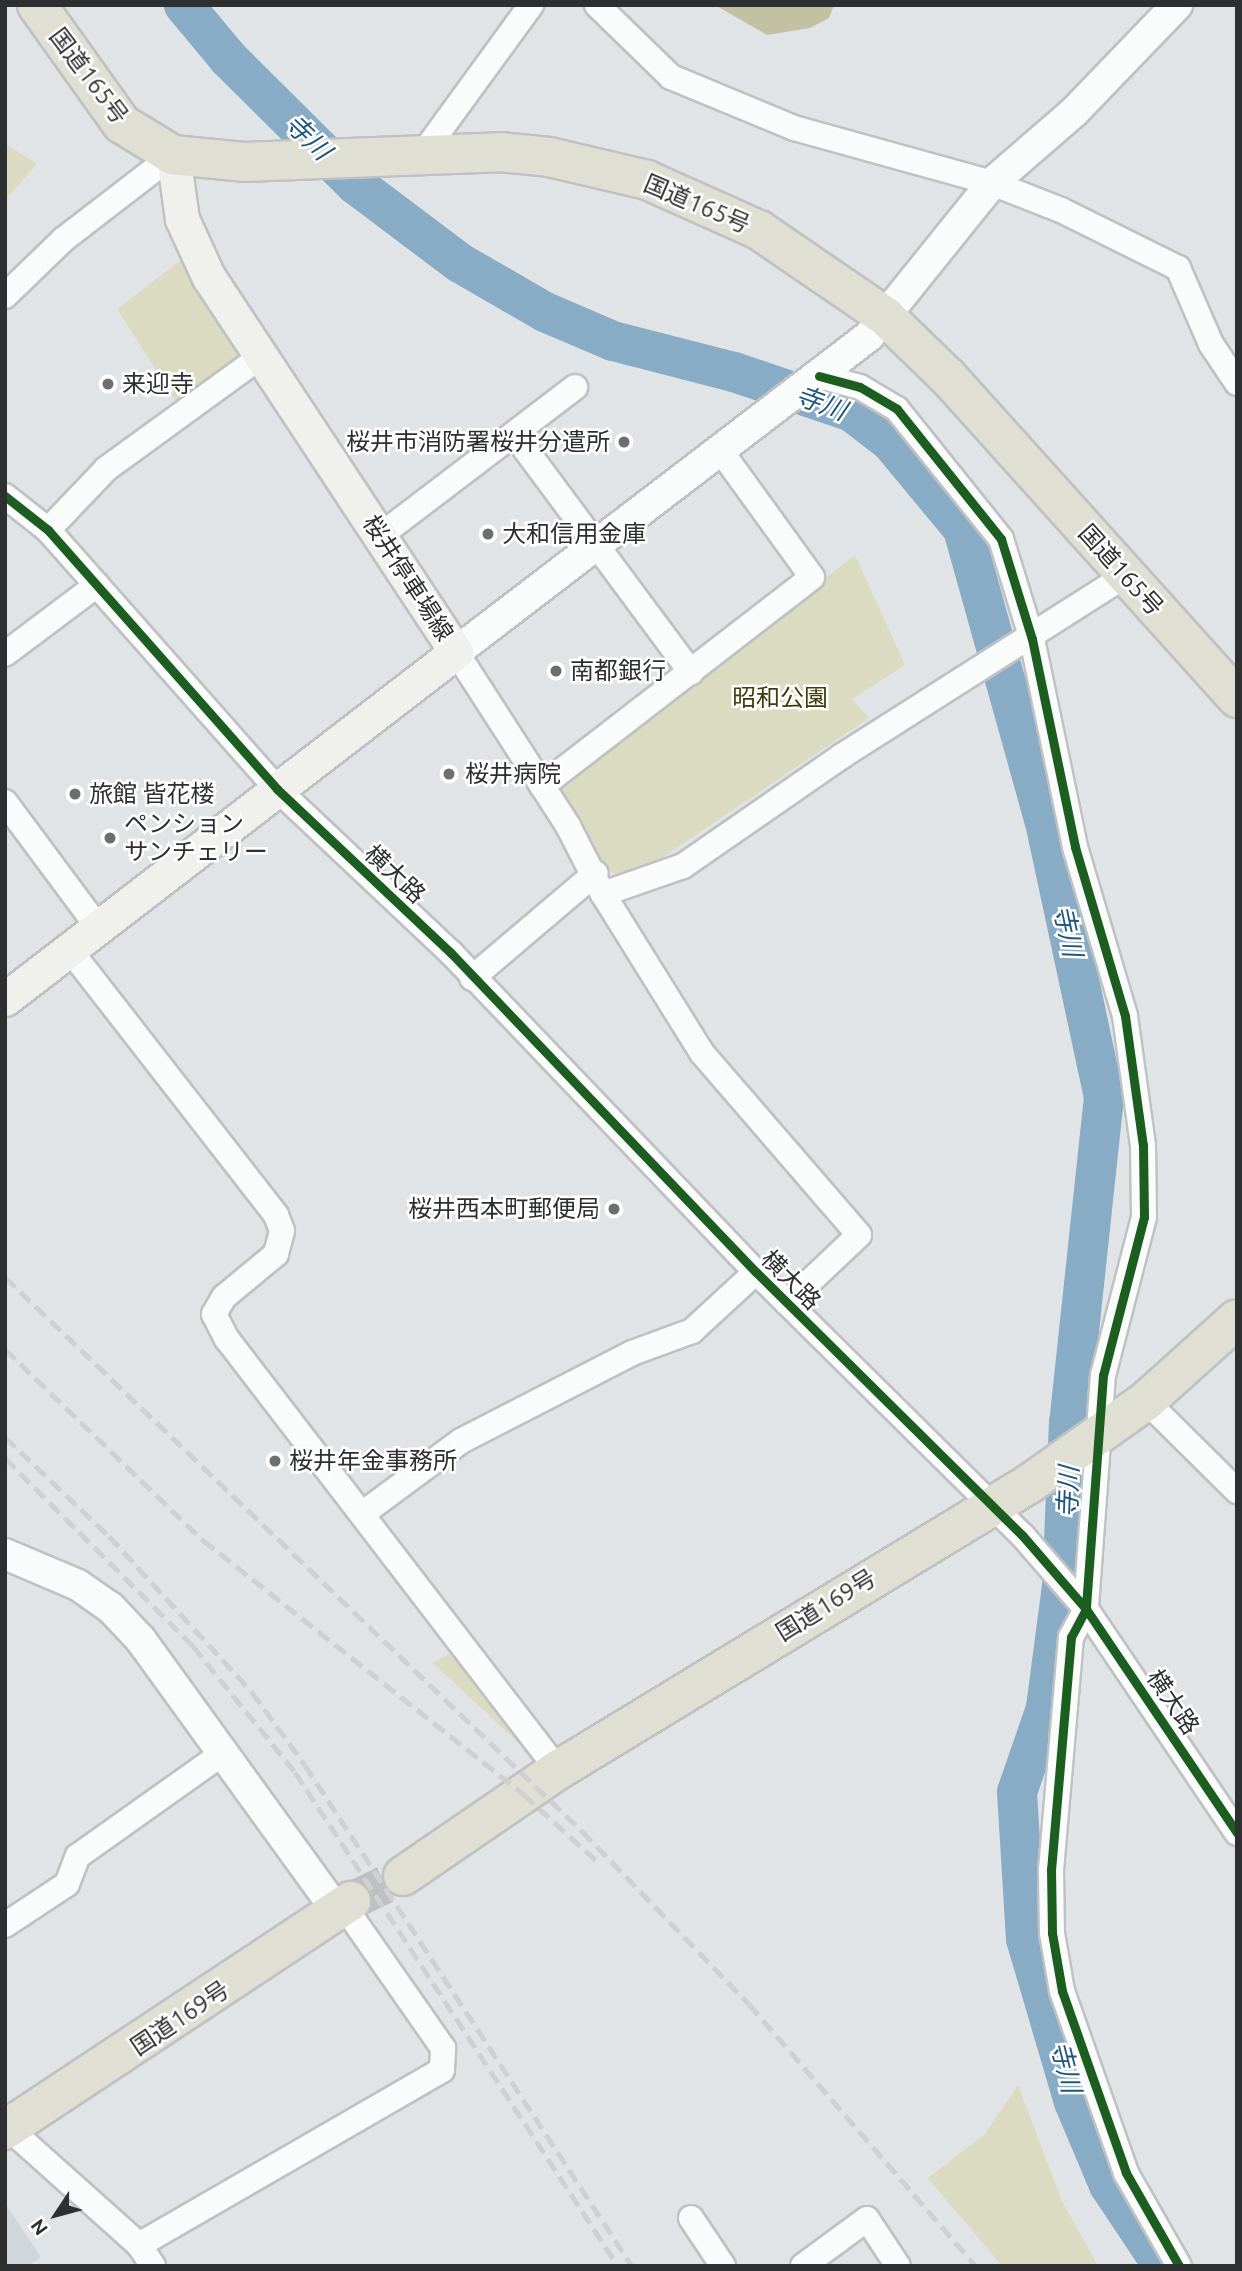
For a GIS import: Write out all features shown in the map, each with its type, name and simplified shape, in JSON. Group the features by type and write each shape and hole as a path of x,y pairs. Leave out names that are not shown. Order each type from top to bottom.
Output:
{"highway":[{"name":"国道165号","path":"37,5 122,124 173,155 268,162 421,156 549,157 647,180 759,230 886,317 948,377 1237,698"},
{"name":"国道169号","path":"403,1876 558,1770 988,1504 1029,1484 1146,1401 1237,1319"},
{"name":"国道169号","path":"6,2128 344,1906"}],"main road":[{"name":"桜井停車場線","path":"5,999 456,652 381,535 259,358 209,278 182,219 173,155"}],"street":[{"path":"421,156 531,5"},
{"path":"597,5 671,77 794,128 992,183 1061,210 1178,268 1212,344 1237,383"},
{"path":"786,1303 859,1235 702,1053 542,786 456,652 816,378 886,317 992,183 1074,111 1177,5"},
{"path":"5,296 64,239 173,155"},
{"path":"48,530 106,469 259,358"},
{"path":"816,378 860,387 897,409 954,475 1001,539 1028,642 1075,847 1125,1016 1143,1145 1144,1217 1103,1375 1089,1442 1082,1605 1071,1637 1051,1869 1052,1933 1062,1991 1126,2173 1179,2266"},
{"path":"381,535 575,387"},
{"path":"514,434 691,672"},
{"path":"542,786 811,577 720,450"},
{"name":"横大路","path":"10,506 48,530 277,789 472,978 786,1303 1022,1535 1082,1605 1237,1833"},
{"path":"472,978 599,884 682,866 1125,576"},
{"path":"5,654 97,585"},
{"path":"5,802 98,927"},
{"path":"69,949 276,1214 282,1231 276,1254 224,1297 214,1314 227,1339 558,1770"},
{"path":"362,1514 461,1441 632,1353 692,1331 756,1272"},
{"path":"1146,1401 1237,1491"},
{"path":"5,1554 78,1585 110,1607 344,1906 443,2048 442,2070 146,2256 6,2128"},
{"path":"5,1925 67,1884 78,1856 223,1753"},
{"path":"691,2218 723,2266"},
{"path":"803,2266 867,2219 898,2266"}],"shaded area":[{"path":"5,2203 41,2257 28,2266 5,2266"}],"green space":[{"path":"715,5 834,5 829,18 810,28 767,35"},
{"path":"9,146 37,164 5,200 5,150"},
{"path":"186,256 249,355 183,412 117,309"},
{"name":"昭和公園","path":"855,555 905,665 852,699 869,718 629,880 602,868 555,787"},
{"path":"453,1652 526,1750 433,1663"},
{"path":"1018,2085 1061,2199 1098,2266 1002,2266 928,2178 984,2135"}],"waterway":[{"name":"寺川","path":"184,5 228,58 355,184 460,263 545,312 613,341 734,372 852,412 891,442 963,529 1045,822 1104,1097 1069,1422 1062,1586 1046,1708 1017,1792 1026,1939 1074,2102 1109,2185 1163,2266"}],"tunnel":[{"path":"351,1901 403,1876"}],"railway":[{"path":"5,1277 582,1831 749,2004 976,2266"},
{"path":"5,1349 203,1540 523,1794 599,1863"},
{"path":"5,1437 109,1536 252,1692 305,1765 632,2266"},
{"path":"5,1458 193,1646 295,1772 618,2266"}],"cycle path":[{"path":"819,376 860,387 897,409 1001,539 1032,639 1075,847 1125,1016 1143,1145 1144,1217 1103,1375 1086,1609 1071,1637 1051,1869 1052,1933 1062,1991 1126,2173 1179,2266"},
{"path":"5,496 48,530 277,789 451,953 756,1272 1022,1535 1086,1609 1237,1833"}],"place":[{"name":"来迎寺","path":"108,384"},
{"name":"桜井市消防署桜井分遣所","path":"624,442"},
{"name":"大和信用金庫","path":"488,534"},
{"name":"南都銀行","path":"556,671"},
{"name":"桜井病院","path":"449,774"},
{"name":"旅館 皆花楼","path":"75,794"},
{"name":"ペンション サンチェリー","path":"110,838"},
{"name":"桜井西本町郵便局","path":"614,1209"},
{"name":"桜井年金事務所","path":"275,1461"}]}
